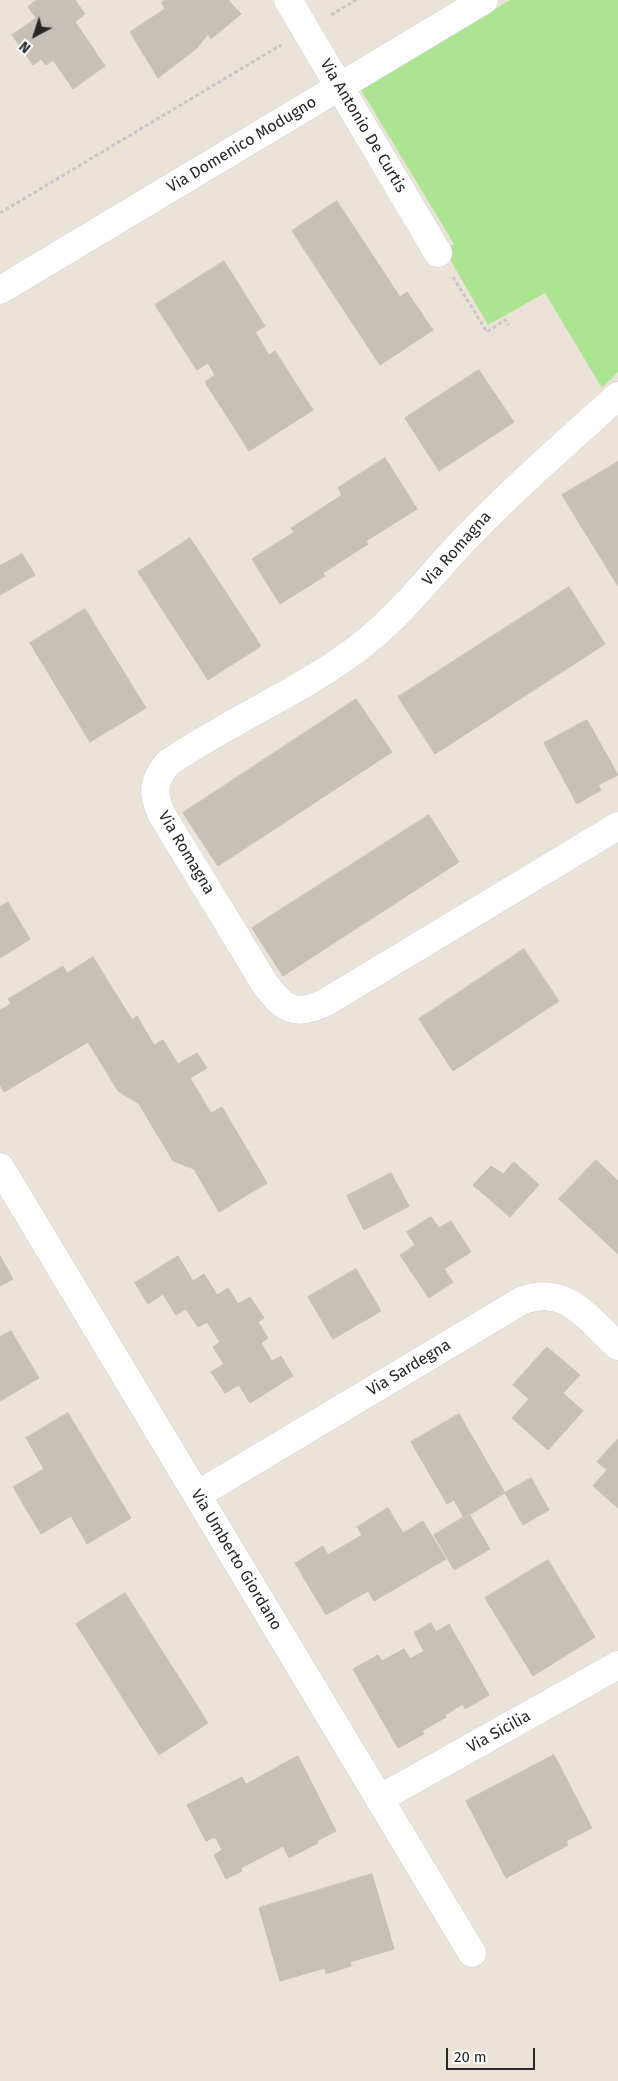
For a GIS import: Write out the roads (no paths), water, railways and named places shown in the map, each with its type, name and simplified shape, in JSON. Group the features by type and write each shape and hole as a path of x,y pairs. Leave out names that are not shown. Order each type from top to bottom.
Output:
{"street":[{"name":"Via Antonio De Curtis","path":"288,0 438,253"},
{"name":"Via Domenico Modugno","path":"0,290 484,0"},
{"name":"Via Romagna","path":"618,396 498,505 384,627 314,678 168,763 161,772 155,790 155,801 162,815 265,984 282,1004 291,1009 301,1010 313,1008 326,1002 618,826"},
{"name":"Via Umberto Giordano","path":"0,1167 472,1953"},
{"name":"Via Sardegna","path":"197,1495 521,1301 534,1296 546,1295 565,1299 618,1346"},
{"name":"Via Sicilia","path":"379,1799 618,1665"}]}
